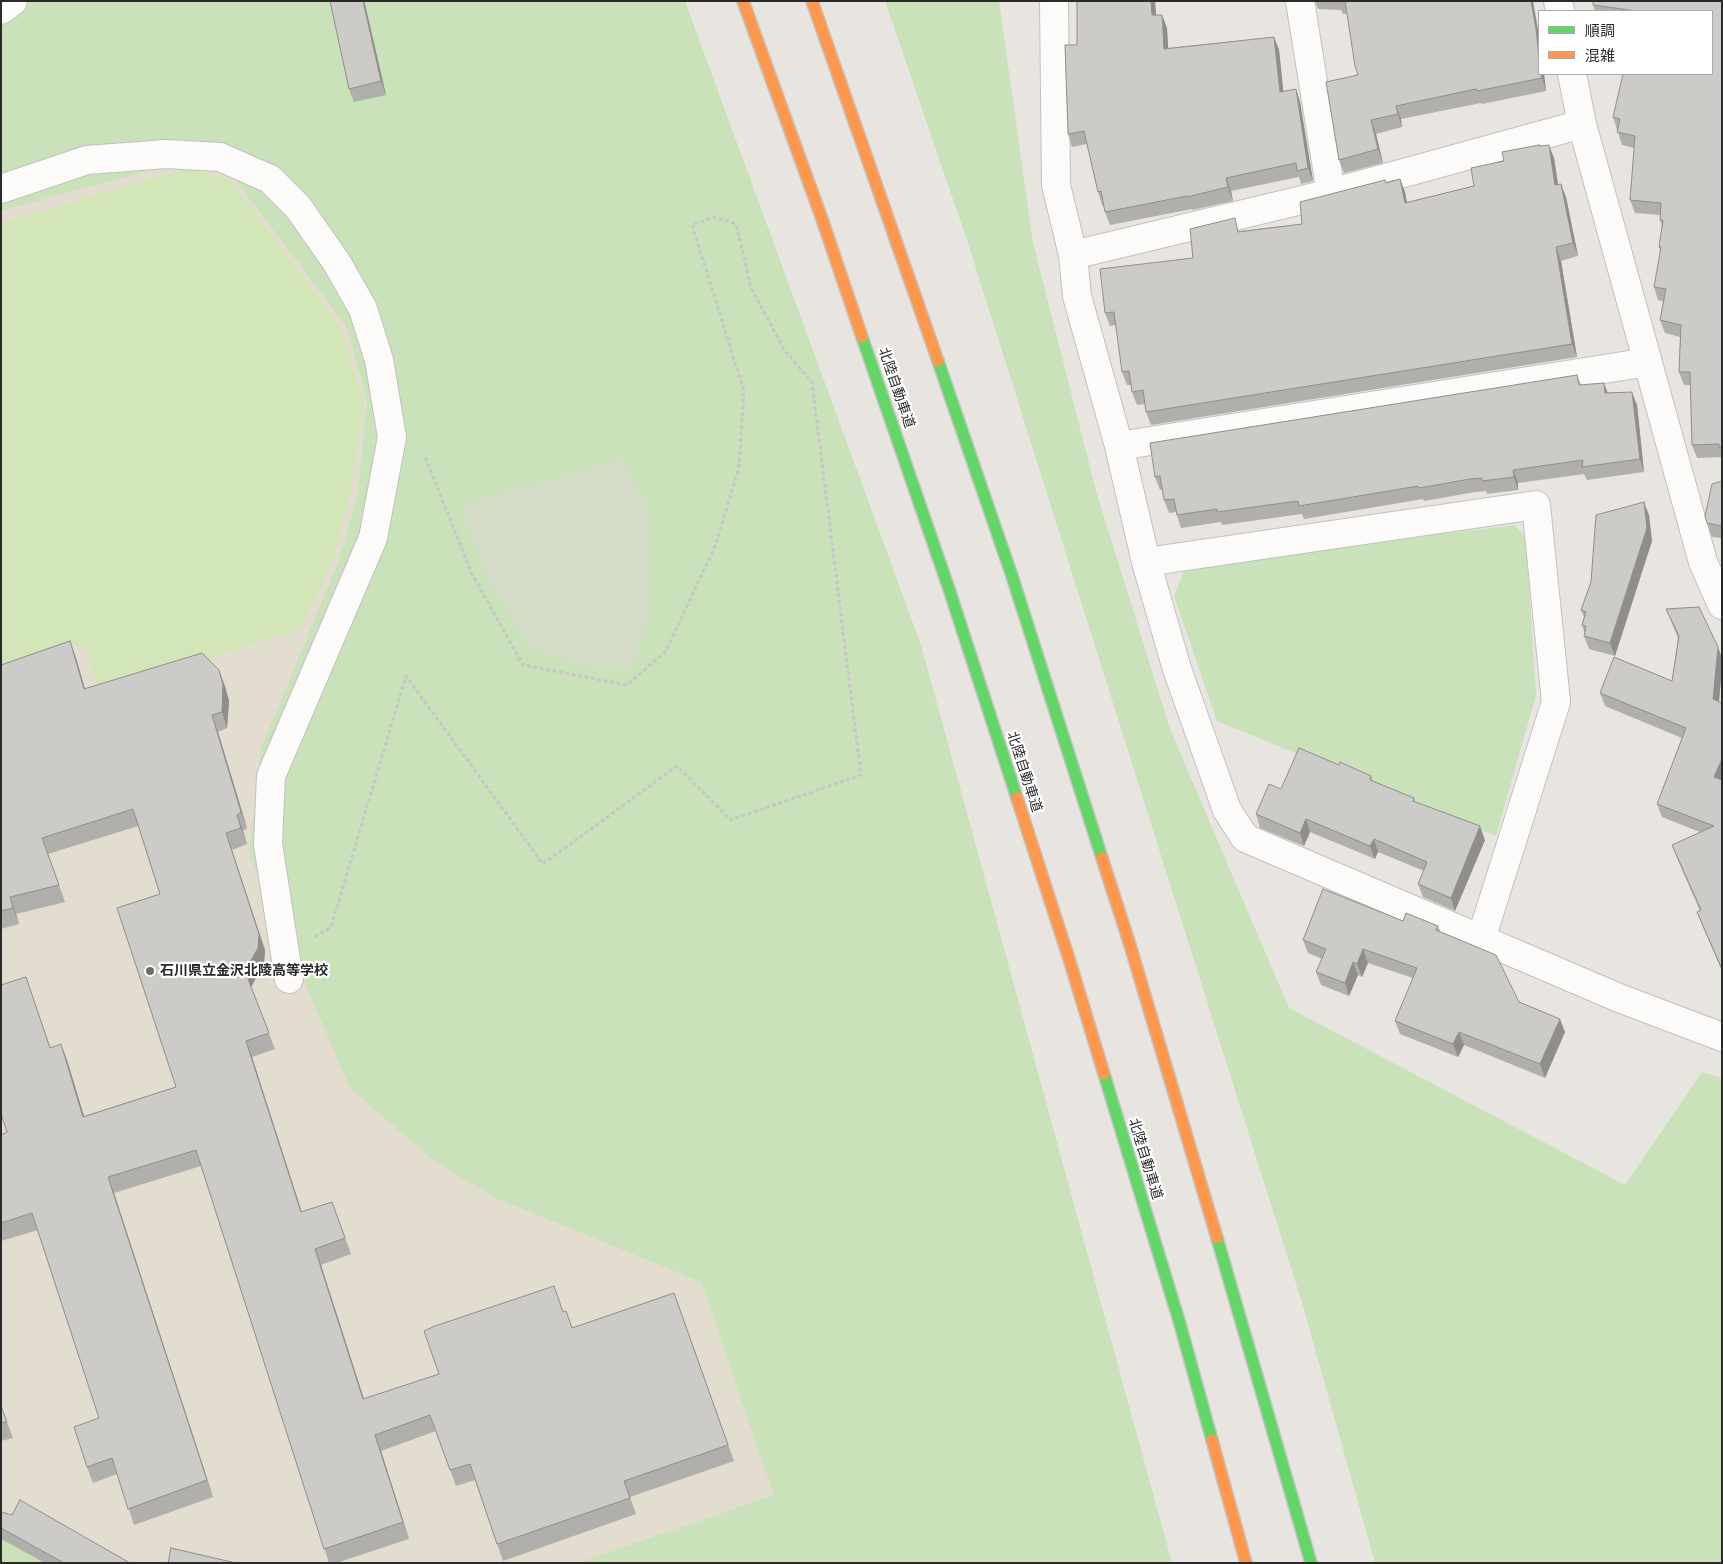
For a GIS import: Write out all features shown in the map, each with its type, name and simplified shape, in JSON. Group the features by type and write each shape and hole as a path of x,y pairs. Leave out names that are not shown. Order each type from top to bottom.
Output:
{"highway":[{"name":"北陸自動車道","path":"743,1 825,228 949,589 1070,962 1180,1324 1246,1563"},
{"path":"812,1 1015,585 1132,954 1233,1288 1310,1563"}],"street":[{"path":"1,10 13,1"},
{"path":"1054,1 1056,185 1074,255 1076,296 1118,446 1146,562 1177,669 1227,810 1245,838 1619,998 1722,1036"},
{"path":"1300,1 1331,193"},
{"path":"1572,75 1582,124 1648,362 1712,565 1722,605"},
{"path":"1074,255 1331,193 1582,124"},
{"path":"1,189 87,160 166,154 220,156 270,180 298,207 337,263 363,309 379,360 392,437 373,538 271,776 268,844 287,967"},
{"path":"1118,446 1648,362"},
{"path":"1146,562 1536,505 1556,702 1481,939"}],"path":[{"path":"287,967 331,927 406,676 543,864 677,766 731,820 861,775 812,382 786,351 750,288 736,224 715,217 692,225 744,391 739,467 716,544 666,651 627,685 524,665 472,574 422,447 388,416"}],"shaded area":[{"name":"石川県立金沢北陵高等学校","path":"187,160 232,176 346,326 367,400 358,492 340,558 495,1198 701,1282 775,1495 577,1563 47,1563 1,1534 1,211"}],"green space":[{"path":"1,1 685,1 921,645 1172,1563 577,1563 774,1495 701,1282 495,1198 433,1160 350,1088 249,853 261,749 340,558 358,492 367,400 346,326 232,176 187,160 1,211"},
{"path":"885,1 999,1 1033,243 1096,491 1170,729 1289,1008 1625,1185 1702,1072 1722,1078 1722,1563 1375,1563 1303,1306 968,243"},
{"path":"186,168 230,180 340,326 364,403 352,484 334,556 301,629 99,693 84,644 1,670 1,224"},
{"path":"622,459 649,509 650,606 632,668 588,668 530,646 486,577 461,505"},
{"path":"1515,525 1526,538 1536,695 1496,836 1217,721 1174,596 1187,564"},
{"path":"1,1534 47,1563 1,1563"}],"building":[{"path":"330,1 363,1 381,81 349,89"},
{"path":"1077,1 1151,1 1152,15 1162,15 1164,49 1274,37 1280,92 1296,89 1308,168 1297,171 1296,163 1226,178 1228,187 1187,197 1105,212 1101,191 1098,192 1084,131 1068,134 1065,45 1077,45"},
{"path":"1345,1 1531,1 1538,48 1538,75 1541,75 1542,78 1477,91 1476,89 1396,106 1398,114 1371,120 1378,149 1339,160 1326,82 1358,75"},
{"path":"1593,1 1722,1 1722,447 1719,447 1719,444 1692,445 1690,372 1679,372 1681,325 1660,320 1666,289 1654,287 1661,247 1659,247 1663,220 1660,220 1661,203 1630,200 1635,136 1617,132 1620,119 1613,117 1623,75 1713,75 1713,10 1630,10 1593,5"},
{"path":"1549,145 1555,185 1561,184 1573,243 1556,247 1572,344 1146,412 1143,390 1132,392 1129,371 1122,372 1114,312 1105,313 1100,269 1193,258 1190,229 1235,218 1238,232 1302,224 1300,202 1385,180 1386,183 1400,179 1405,203 1474,186 1471,168 1504,161 1502,152"},
{"path":"1577,375 1579,385 1604,383 1605,393 1632,392 1640,459 1582,467 1583,460 1513,470 1514,477 1482,481 1482,478 1470,479 1419,488 1418,486 1299,506 1298,501 1217,512 1217,509 1177,515 1174,499 1164,500 1160,476 1155,477 1150,443"},
{"path":"1722,481 1722,526 1707,523 1705,516 1712,484"},
{"path":"1644,502 1647,528 1610,643 1584,636 1586,626 1582,625 1586,612 1581,610 1591,582 1596,515"},
{"path":"1699,607 1718,647 1713,699 1722,703 1722,759 1714,777 1722,780 1722,969 1697,912 1701,910 1672,845 1714,826 1657,804 1686,728 1600,693 1614,657 1672,681 1679,636 1666,609"},
{"path":"70,641 84,689 202,653 219,670 223,685 222,712 212,715 241,812 237,815 241,828 226,833 259,934 258,948 245,971 269,1033 246,1041 301,1212 332,1202 345,1238 315,1249 363,1399 439,1374 424,1331 435,1326 554,1286 563,1312 566,1311 572,1328 674,1293 728,1445 624,1481 630,1498 497,1544 470,1464 450,1470 430,1415 375,1435 403,1522 324,1549 196,1150 108,1177 207,1480 128,1509 112,1458 87,1467 74,1427 99,1418 32,1213 1,1223 1,1135 7,1132 1,1114 1,985 26,977 50,1048 61,1044 83,1117 176,1087 117,908 160,894 133,809 42,838 59,885 10,897 13,908 1,911 1,665"},
{"path":"1299,748 1339,765 1340,762 1371,776 1370,780 1414,798 1413,801 1480,826 1451,898 1418,884 1427,862 1374,839 1370,846 1306,819 1300,833 1256,814 1269,784 1281,789"},
{"path":"1323,889 1403,921 1406,913 1438,926 1436,930 1496,955 1519,1002 1560,1019 1540,1064 1459,1032 1453,1044 1395,1021 1417,968 1363,949 1357,964 1353,962 1345,983 1316,972 1326,949 1303,940"},
{"path":"1,1406 7,1422 1,1423"},
{"path":"20,1500 130,1563 64,1563 1,1528 1,1512 12,1515"},
{"path":"171,1548 236,1563 168,1563"}],"traffic: fast":[{"path":"862,337 949,589 1017,798"},
{"path":"938,361 1012,576 1102,858"},
{"path":"1104,1074 1180,1324 1212,1440"},
{"path":"1217,1238 1311,1563"}],"traffic: slow":[{"path":"743,1 822,219 862,337"},
{"path":"812,1 938,361"},
{"path":"1017,798 1104,1074"},
{"path":"1102,858 1130,945 1217,1238"},
{"path":"1212,1440 1246,1563"}],"place":[{"name":"石川県立金沢北陵高等学校","path":"150,971"}]}
